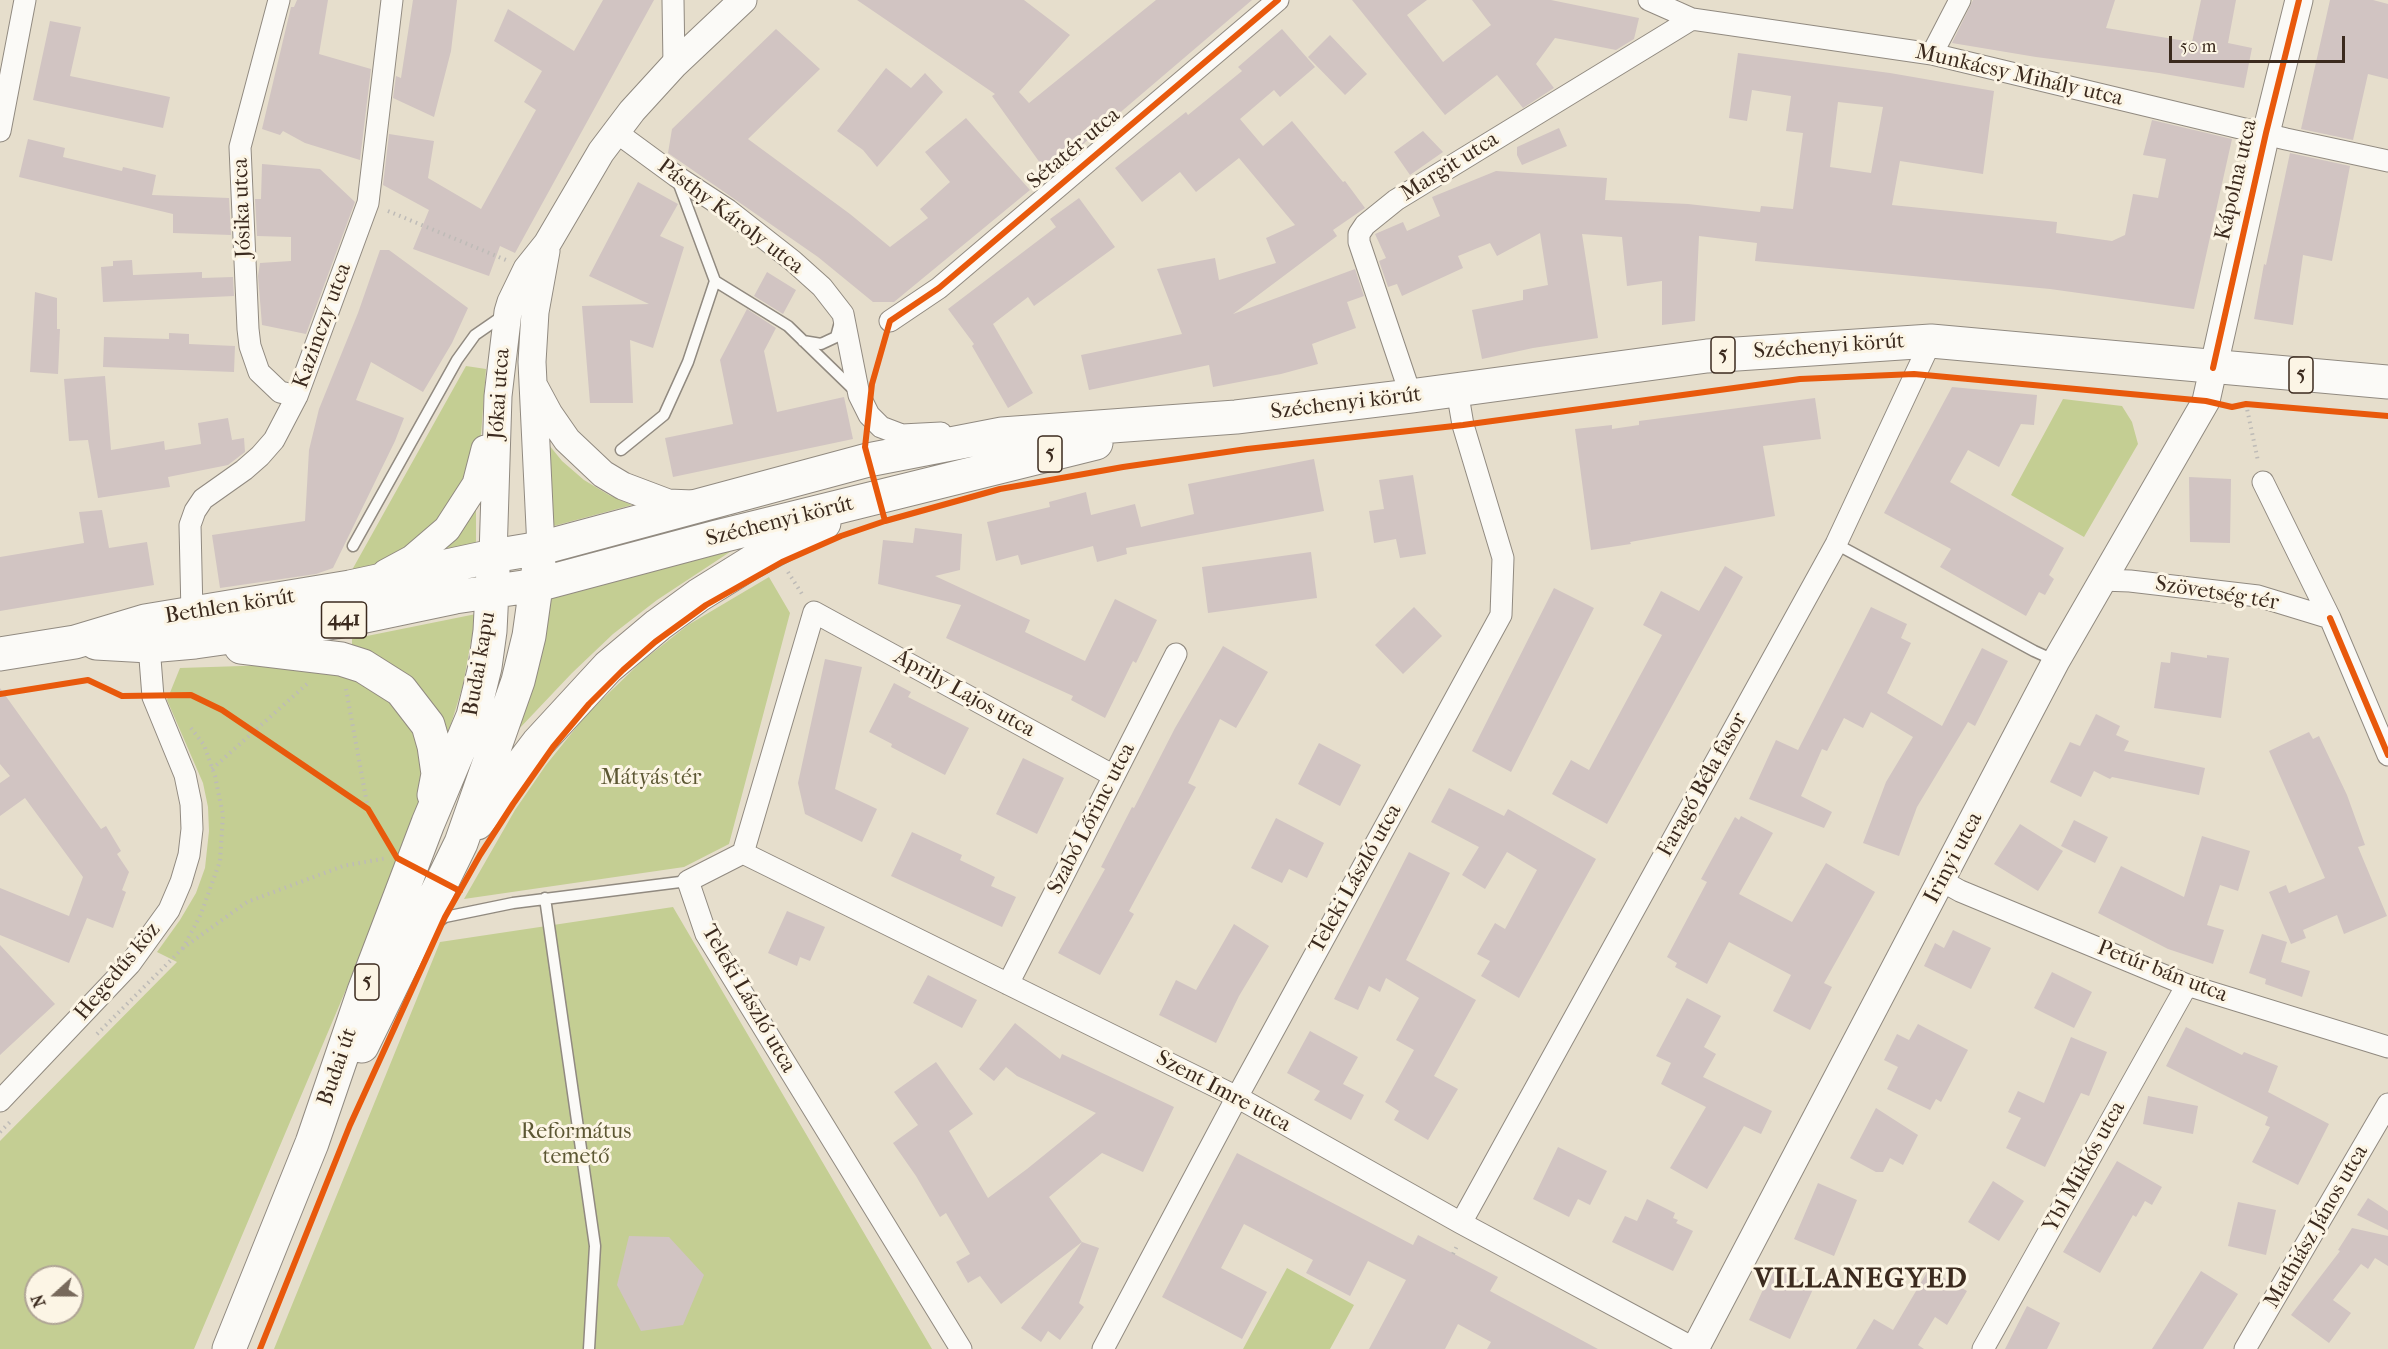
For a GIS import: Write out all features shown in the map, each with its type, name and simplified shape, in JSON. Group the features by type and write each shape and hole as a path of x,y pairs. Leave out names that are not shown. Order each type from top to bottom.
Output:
{"main road":[{"name":"Széchenyi körút","path":"541,548 868,460 1002,434 1236,417 1707,356 1931,340 2213,368 2388,382"},
{"name":"Széchenyi körút","path":"537,585 717,537 1116,438 1236,417"},
{"name":"5","path":"461,843 538,743 608,667 658,625 699,595 752,562 866,501"},
{"name":"5","path":"461,843 518,681 529,636 541,548 493,556 492,592"},
{"name":"Bethlen körút","path":"75,642 149,646 194,628 350,587 493,556"},
{"name":"Budai kapu","path":"428,823 473,716 484,667 492,592 537,585"},
{"name":"Bethlen körút","path":"0,654 75,642 145,621 194,628 336,622 455,597 492,592"},
{"path":"194,628 341,658 374,672 401,690 428,725 434,746 438,774 428,823"},
{"name":"Budai út","path":"229,1349 312,1143 364,991 404,862 428,823"},
{"name":"Budai út","path":"312,1143 383,1005 461,843"}],"street":[{"path":"0,131 25,0"},
{"name":"Jósika utca","path":"279,0 240,147 247,317 249,346 259,372 280,392 297,396"},
{"name":"Kazinczy utca","path":"194,628 190,525 195,511 203,499 244,470 268,448 297,396 368,203 392,0"},
{"path":"673,0 674,65"},
{"name":"Jókai utca","path":"493,556 498,396 508,312 527,269 547,244 601,152 616,132 674,65 743,0"},
{"name":"Sétatér utca","path":"890,321 939,288 1278,0"},
{"name":"Munkácsy Mihály utca","path":"1649,0 1692,19 1932,54 2388,161"},
{"path":"1932,54 1960,0"},
{"name":"Kápolna utca","path":"2213,368 2266,133 2299,0"},
{"name":"Margit utca","path":"1411,396 1359,243 1359,234 1365,225 1396,200 1692,19"},
{"name":"Pásthy Károly utca","path":"616,132 676,176 728,210 822,287 843,314 859,395 869,415 880,427 902,435 951,432 1002,434"},
{"name":"Jókai utca","path":"541,548 532,381 535,312 547,244"},
{"name":"Faragó Béla fasor","path":"1461,1223 1836,544 1931,340"},
{"name":"Irinyi utca","path":"1695,1349 2056,661 2206,401 2213,368"},
{"path":"532,381 549,414 567,440 603,474 623,486 668,503 691,505 715,502"},
{"name":"Teleki László utca","path":"1103,1349 1237,1097 1501,615 1503,558 1463,425 1456,390"},
{"path":"350,587 392,571 427,548 447,529 476,484 498,396"},
{"path":"2263,482 2330,618 2388,755"},
{"name":"Szövetség tér","path":"2102,580 2130,581 2258,596 2330,618"},
{"path":"688,881 743,853 814,612"},
{"name":"Áprily Lajos utca","path":"814,612 1114,776"},
{"name":"Hegedűs köz","path":"0,1101 130,964 169,909 181,882 189,855 192,829 191,804 185,775 153,697 149,646"},
{"name":"Szabó Lőrinc utca","path":"1008,984 1176,654"},
{"name":"Szent Imre utca","path":"743,853 1237,1097 1461,1223 1695,1349"},
{"name":"Teleki László utca","path":"688,881 706,934 961,1349"},
{"name":"Petúr bán utca","path":"1942,881 1960,891 2187,985 2388,1047"},
{"name":"Ybl Miklós utca","path":"1983,1349 2187,985"},
{"name":"Mathiász János utca","path":"2245,1349 2388,1104"}],"lane":[{"path":"676,176 715,281 788,326 859,395"},
{"path":"621,450 664,415 688,362 715,281"},
{"path":"353,546 475,334 508,312"},
{"path":"803,341 821,344 836,337 843,314"},
{"path":"1836,544 2056,661"},
{"path":"412,941 445,917 545,898 688,881"},
{"path":"545,898 595,1246 589,1349"}],"path":[{"path":"368,203 527,269"},
{"path":"2206,401 2232,407 2255,405"},
{"path":"2246,404 2263,482"},
{"path":"782,562 814,612"},
{"path":"212,769 315,677"},
{"path":"345,685 368,808 374,819"},
{"path":"187,722 204,745 223,816 219,861 201,914 183,948 247,902 343,866 379,859 404,862"},
{"path":"246,726 264,738"},
{"path":"359,802 368,808"}],"green space":[{"path":"466,366 486,369 481,435 473,463 433,527 388,563 347,579"},
{"path":"2063,399 2122,406 2132,422 2138,444 2084,537 2011,495"},
{"path":"545,440 562,461 584,480 632,505 550,527"},
{"path":"476,504 476,545 432,552"},
{"path":"745,542 657,600 613,634 517,731 548,593"},
{"name":"Mátyás tér","path":"769,577 790,613 729,844 684,867 464,899 515,810 546,765 587,714 641,662 688,625"},
{"path":"476,614 463,685 444,747 352,651 352,639"},
{"path":"273,665 328,670 377,688 412,727 422,762 424,805 194,1349 0,1349 0,1141 177,962 157,952 196,893 205,868 209,831 208,807 203,783 167,700 180,668"},
{"name":"Református temető","path":"673,907 932,1349 274,1349 440,942"},
{"path":"1287,1268 1354,1305 1330,1349 1243,1349"}],"building":[{"path":"297,0 328,0 319,54 371,69 360,160 305,143 283,131 280,135 262,129 291,7 294,7"},
{"path":"413,0 457,0 451,51 434,117 393,98 396,76 401,78"},
{"path":"603,0 654,0 515,253 500,246 489,276 413,249 429,210 383,185 389,134 434,141 428,178 481,209 536,110 524,102 542,71 494,41 508,9 574,51"},
{"path":"857,0 1024,0 1070,35 1019,92 1029,103 1156,0 1252,0 1048,174 992,96 995,94"},
{"path":"1352,0 1427,0 1407,15 1443,62 1491,25 1472,0 1551,0 1639,18 1634,39 1616,50 1555,38 1536,64 1554,88 1523,108 1497,75 1445,115"},
{"path":"1973,0 2115,0 2106,28 2192,42 2201,0 2236,0 2228,43 2252,48 2244,88 2159,73 2036,57 1952,43"},
{"path":"2330,0 2373,0 2388,4 2388,79 2368,74 2353,140 2301,129"},
{"path":"50,21 81,27 70,76 170,97 163,128 33,100"},
{"path":"776,29 820,69 748,139 850,214 890,247 928,218 920,209 950,182 925,152 966,118 1030,190 894,302 873,302 818,257 668,153 672,129"},
{"path":"1282,29 1315,67 1280,97 1274,90 1240,119 1263,146 1292,121 1343,182 1345,181 1365,208 1333,230 1337,236 1233,314 1355,269 1364,296 1347,302 1356,328 1312,344 1318,364 1281,374 1213,387 1209,365 1089,390 1081,355 1182,334 1157,269 1215,258 1219,280 1276,263 1266,238 1295,225 1239,158 1196,192 1180,172 1142,202 1115,168 1186,112 1188,115 1242,71 1238,67"},
{"path":"1330,35 1367,74 1345,95 1308,57"},
{"path":"1738,53 1890,73 1994,91 1983,174 1900,161 1892,205 2057,222 2056,233 2112,241 2125,235 2133,194 2158,198 2166,159 2143,155 2152,120 2232,139 2194,309 2050,289 1755,261 1757,243 1699,236 1695,321 1662,325 1662,281 1627,286 1622,237 1582,234 1598,338 1482,359 1472,310 1523,300 1523,290 1548,285 1540,233 1497,256 1490,243 1458,256 1463,268 1402,296 1397,284 1388,287 1379,261 1386,258 1375,234 1403,222 1407,231 1440,216 1432,197 1496,171 1607,178 1605,200 1688,204 1760,212 1761,206 1793,209 1803,133 1786,131 1791,96 1752,90 1747,121 1729,118","holes":["1838,102 1883,107 1871,173 1830,167"]},
{"path":"886,68 911,88 925,73 943,92 877,167 863,150 837,131"},
{"path":"1559,128 1567,146 1522,165 1517,155 1517,147"},
{"path":"1423,131 1443,152 1410,175 1394,152"},
{"path":"28,139 65,148 63,157 122,171 123,167 156,175 152,195 229,198 231,235 173,233 173,214 19,177"},
{"path":"2290,153 2350,166 2332,261 2303,255 2293,325 2254,319 2264,264 2266,265"},
{"path":"262,164 320,169 355,202 306,334 262,325 258,276 260,263 291,261 291,237 257,236 255,199 261,199"},
{"path":"638,182 678,204 660,236 684,247 653,348 630,340 633,403 590,403 582,306 649,304 589,276"},
{"path":"1079,198 1115,247 1034,306 1028,297 993,324 1033,393 1008,408 972,346 974,344 948,309 1056,227 1050,219"},
{"path":"380,250 389,250 468,308 452,343 423,392 371,362 356,400 404,418 333,568 316,574 220,588 212,535 305,521 309,450 319,409 358,313"},
{"path":"132,260 133,275 202,272 202,278 233,277 234,296 103,302 101,267 113,266 113,261"},
{"path":"767,272 796,290 783,314 754,296"},
{"path":"35,292 57,298 57,329 60,329 58,374 30,372"},
{"path":"747,309 776,328 764,351 777,412 844,397 853,439 673,477 665,438 733,424 720,360"},
{"path":"169,333 189,334 189,344 235,346 234,372 103,367 104,337 169,339"},
{"path":"105,376 111,450 164,441 165,450 201,444 198,423 228,418 232,440 244,438 245,452 228,465 168,477 170,487 98,498 88,440 69,441 64,379"},
{"path":"1952,387 2037,395 2034,425 2021,424 1999,467 1968,450 1950,482 2064,548 2049,575 2054,579 2045,595 2039,592 2026,616 1940,567 1951,549 1884,513"},
{"path":"1815,398 1821,439 1763,446 1775,516 1591,550 1575,429 1612,425 1612,429 1639,425 1639,421"},
{"path":"1314,459 1324,511 1126,548 1127,554 1097,562 1093,546 1021,565 1018,555 996,561 987,522 1050,507 1049,502 1086,492 1091,515 1135,504 1141,527 1194,514 1188,484"},
{"path":"1413,475 1426,554 1400,558 1396,539 1374,543 1369,511 1384,509 1379,480"},
{"path":"2189,477 2231,479 2230,543 2190,542"},
{"path":"102,510 109,548 147,542 154,585 0,611 0,557 84,543 79,512"},
{"path":"915,528 962,534 960,570 935,576 1030,620 1025,632 1085,661 1115,599 1157,620 1136,663 1133,661 1105,718 1071,700 1073,696 946,638 961,605 878,584 883,540 913,543"},
{"path":"1311,552 1317,598 1208,613 1202,567"},
{"path":"1725,566 1743,577 1607,824 1552,794 1571,760 1589,770 1662,635 1643,625 1661,591 1699,611"},
{"path":"1554,588 1594,608 1511,772 1472,751"},
{"path":"1414,607 1442,636 1403,674 1375,645"},
{"path":"1871,607 1907,624 1901,638 1911,643 1887,693 1942,726 1982,648 2008,661 1975,726 1968,722 1917,807 1899,856 1863,843 1886,782 1913,737 1871,712 1863,728 1844,718 1827,751 1822,749 1801,796 1832,812 1824,828 1749,799 1776,740 1798,750"},
{"path":"1223,646 1268,672 1236,728 1220,719 1188,783 1196,787 1129,911 1134,914 1100,975 1058,953 1105,869 1101,867 1132,807 1134,808 1175,728"},
{"path":"2171,652 2207,658 2207,655 2229,658 2221,718 2154,708 2161,662 2170,663"},
{"path":"825,659 862,667 835,789 877,809 862,842 805,814 798,783"},
{"path":"894,683 911,692 908,697 969,728 945,775 891,747 892,744 869,732"},
{"path":"0,688 101,829 106,826 121,851 117,854 129,872 122,890 126,892 113,928 87,918 69,963 0,935 0,888 69,916 83,877 25,798 0,816 0,783 10,776 0,764"},
{"path":"2096,714 2120,726 2116,735 2129,741 2124,751 2205,768 2199,795 2112,777 2110,779 2094,771 2081,797 2050,782 2070,742 2080,746"},
{"path":"2309,732 2313,739 2319,736 2347,795 2365,845 2358,847 2387,916 2344,934 2337,915 2303,930 2306,938 2291,944 2269,892 2286,885 2289,893 2325,878 2269,751"},
{"path":"1319,743 1361,765 1340,806 1298,784"},
{"path":"1023,758 1064,778 1037,834 996,814"},
{"path":"1449,788 1504,816 1508,809 1596,859 1519,998 1481,976 1490,961 1477,954 1495,923 1505,929 1537,870 1507,852 1485,889 1462,875 1479,847 1431,822"},
{"path":"1741,816 1773,833 1739,894 1792,922 1826,863 1875,892 1824,983 1832,987 1810,1030 1773,1011 1791,975 1729,942 1707,984 1675,967 1677,963 1667,957 1707,882 1701,879 1735,817 1739,820"},
{"path":"1276,818 1324,843 1307,878 1289,869 1282,883 1251,868"},
{"path":"2074,820 2108,837 2095,863 2061,846"},
{"path":"2020,824 2063,851 2038,891 1994,864"},
{"path":"912,832 962,855 960,860 995,877 991,886 1016,897 1002,927 891,876"},
{"path":"2202,836 2250,851 2238,891 2220,885 2207,925 2224,930 2213,964 2168,949 2098,913 2121,866 2184,897"},
{"path":"1409,852 1450,873 1406,960 1476,1000 1434,1076 1458,1089 1428,1140 1394,1120 1399,1111 1385,1102 1414,1050 1396,1040 1419,998 1386,978 1380,992 1369,986 1358,1010 1334,999"},
{"path":"787,911 825,927 810,961 800,957 797,966 768,953"},
{"path":"1234,924 1269,946 1239,996 1216,1043 1159,1015 1176,980 1196,990"},
{"path":"1953,930 1991,948 1971,989 1924,966 1935,943 1944,948"},
{"path":"2262,934 2287,942 2281,962 2310,971 2302,997 2265,984 2266,979 2249,973"},
{"path":"0,945 55,1004 0,1055"},
{"path":"2052,972 2092,992 2074,1028 2034,1008"},
{"path":"928,975 977,1000 962,1028 913,1003"},
{"path":"1687,998 1721,1016 1704,1047 1716,1054 1703,1077 1772,1111 1761,1134 1744,1126 1707,1189 1670,1168 1706,1107 1661,1084 1671,1063 1656,1056"},
{"path":"1015,1023 1060,1059 1062,1054 1174,1107 1143,1172 1102,1153 1049,1197 1082,1242 1001,1304 980,1276 968,1283 956,1262 970,1254 946,1213 940,1217 893,1143 918,1125 894,1092 936,1062 973,1114 949,1131 988,1198 1096,1113 1017,1076 1006,1067 994,1081 979,1069"},
{"path":"1918,1024 1968,1050 1941,1102 1936,1099 1930,1110 1887,1089 1898,1067 1884,1060 1897,1034 1909,1040"},
{"path":"2186,1027 2242,1055 2244,1052 2278,1066 2268,1092 2329,1124 2298,1185 2252,1162 2270,1127 2265,1125 2268,1117 2166,1066"},
{"path":"1310,1031 1358,1057 1343,1084 1364,1095 1351,1120 1314,1100 1320,1091 1287,1073"},
{"path":"2071,1037 2107,1052 2089,1096 2081,1093 2045,1167 2006,1148 2021,1118 2008,1112 2018,1091 2044,1103"},
{"path":"2148,1096 2198,1106 2193,1134 2143,1124"},
{"path":"1876,1108 1918,1135 1903,1165 1890,1158 1883,1172 1876,1172 1850,1158"},
{"path":"1558,1147 1607,1171 1590,1205 1578,1199 1569,1217 1533,1199"},
{"path":"1237,1153 1413,1245 1418,1235 1498,1277 1490,1291 1598,1349 1487,1349 1491,1342 1458,1324 1445,1349 1369,1349 1406,1280 1368,1261 1350,1296 1306,1273 1313,1260 1244,1224 1221,1268 1267,1292 1242,1339 1162,1297"},
{"path":"2117,1161 2162,1187 2152,1205 2145,1201 2136,1217 2133,1215 2100,1273 2063,1252"},
{"path":"1993,1181 2024,1201 1999,1241 1968,1222"},
{"path":"1818,1183 1857,1200 1834,1256 1794,1239"},
{"path":"2368,1198 2388,1211 2388,1230 2357,1215"},
{"path":"1647,1199 1675,1213 1673,1218 1678,1220 1676,1223 1693,1231 1673,1271 1612,1242 1625,1216 1637,1221"},
{"path":"2238,1202 2276,1210 2266,1255 2228,1246"},
{"path":"2352,1228 2388,1236 2388,1266 2375,1258 2368,1269 2361,1264 2333,1300 2351,1313 2329,1343 2291,1315 2340,1251 2338,1250"},
{"path":"629,1236 669,1237 704,1275 683,1325 641,1331 617,1285"},
{"path":"1082,1242 1099,1248 1079,1303 1084,1307 1060,1340 1048,1331 1041,1342 1021,1328"},
{"path":"1773,1268 1814,1287 1790,1339 1749,1320"},
{"path":"1929,1269 1967,1291 1947,1325 1935,1317 1918,1345 1924,1349 1856,1349 1874,1319 1893,1330"},
{"path":"2201,1271 2238,1294 2203,1349 2152,1349"},
{"path":"2027,1306 2060,1323 2047,1349 2005,1349"}],"cycle path":[{"path":"885,521 865,447 872,384 890,321 939,288 1278,0"},
{"path":"2213,368 2266,133 2299,0"},
{"path":"260,1349 350,1125 445,917 480,855 553,747 589,704 655,642 706,605 782,562 841,536 885,521 1000,489 1123,467 1247,449 1463,425 1800,379 1914,374 2206,401 2232,407 2246,404 2388,416"},
{"path":"2330,618 2388,755"},
{"path":"0,694 88,680 122,696 191,695 222,710 368,809 397,858 460,891"}],"district":[{"name":"VILLANEGYED","path":"1861,1280"}]}
